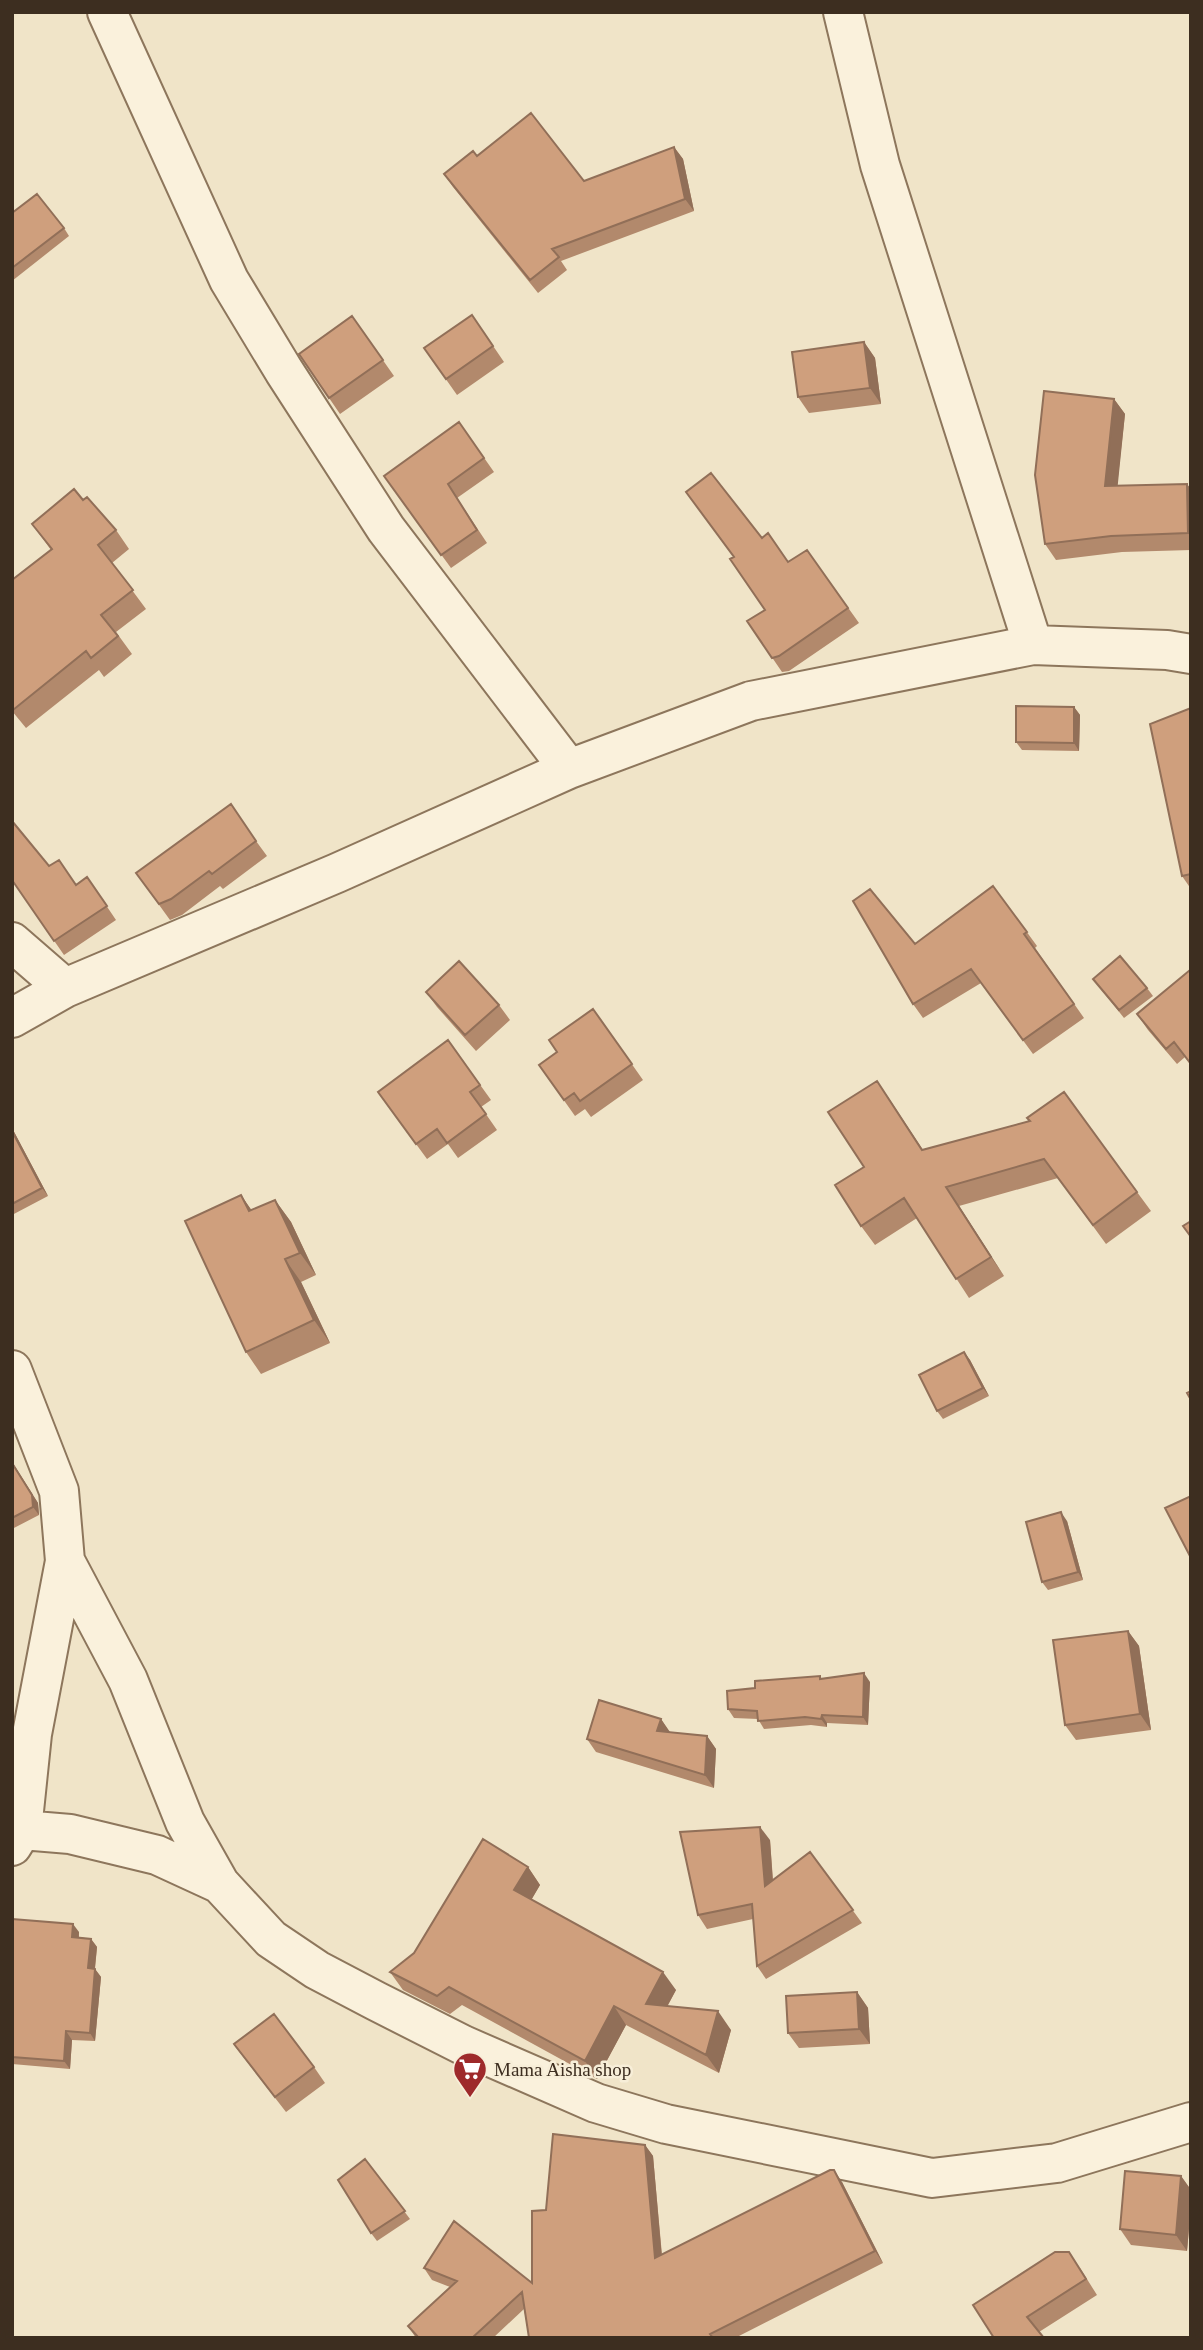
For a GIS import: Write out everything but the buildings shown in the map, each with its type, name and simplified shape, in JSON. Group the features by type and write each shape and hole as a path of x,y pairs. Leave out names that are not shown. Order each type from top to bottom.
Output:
{"street":[{"path":"107,12 229,281 386,529 569,769"},
{"path":"843,12 880,164 1033,645"},
{"path":"12,1018 65,988 337,873 569,769 751,701 1033,645 1167,650 1191,654"},
{"path":"12,942 65,988"},
{"path":"12,1370 59,1491 65,1561 32,1734 17,1838 71,1834 157,1855 220,1884"},
{"path":"65,1561 128,1680 186,1822 220,1884 271,1939 317,1970 442,2034 596,2103 666,2124 932,2178 1057,2163 1191,2122"}],"place":[{"name":"Mama Aisha shop","path":"470,2099"}]}
